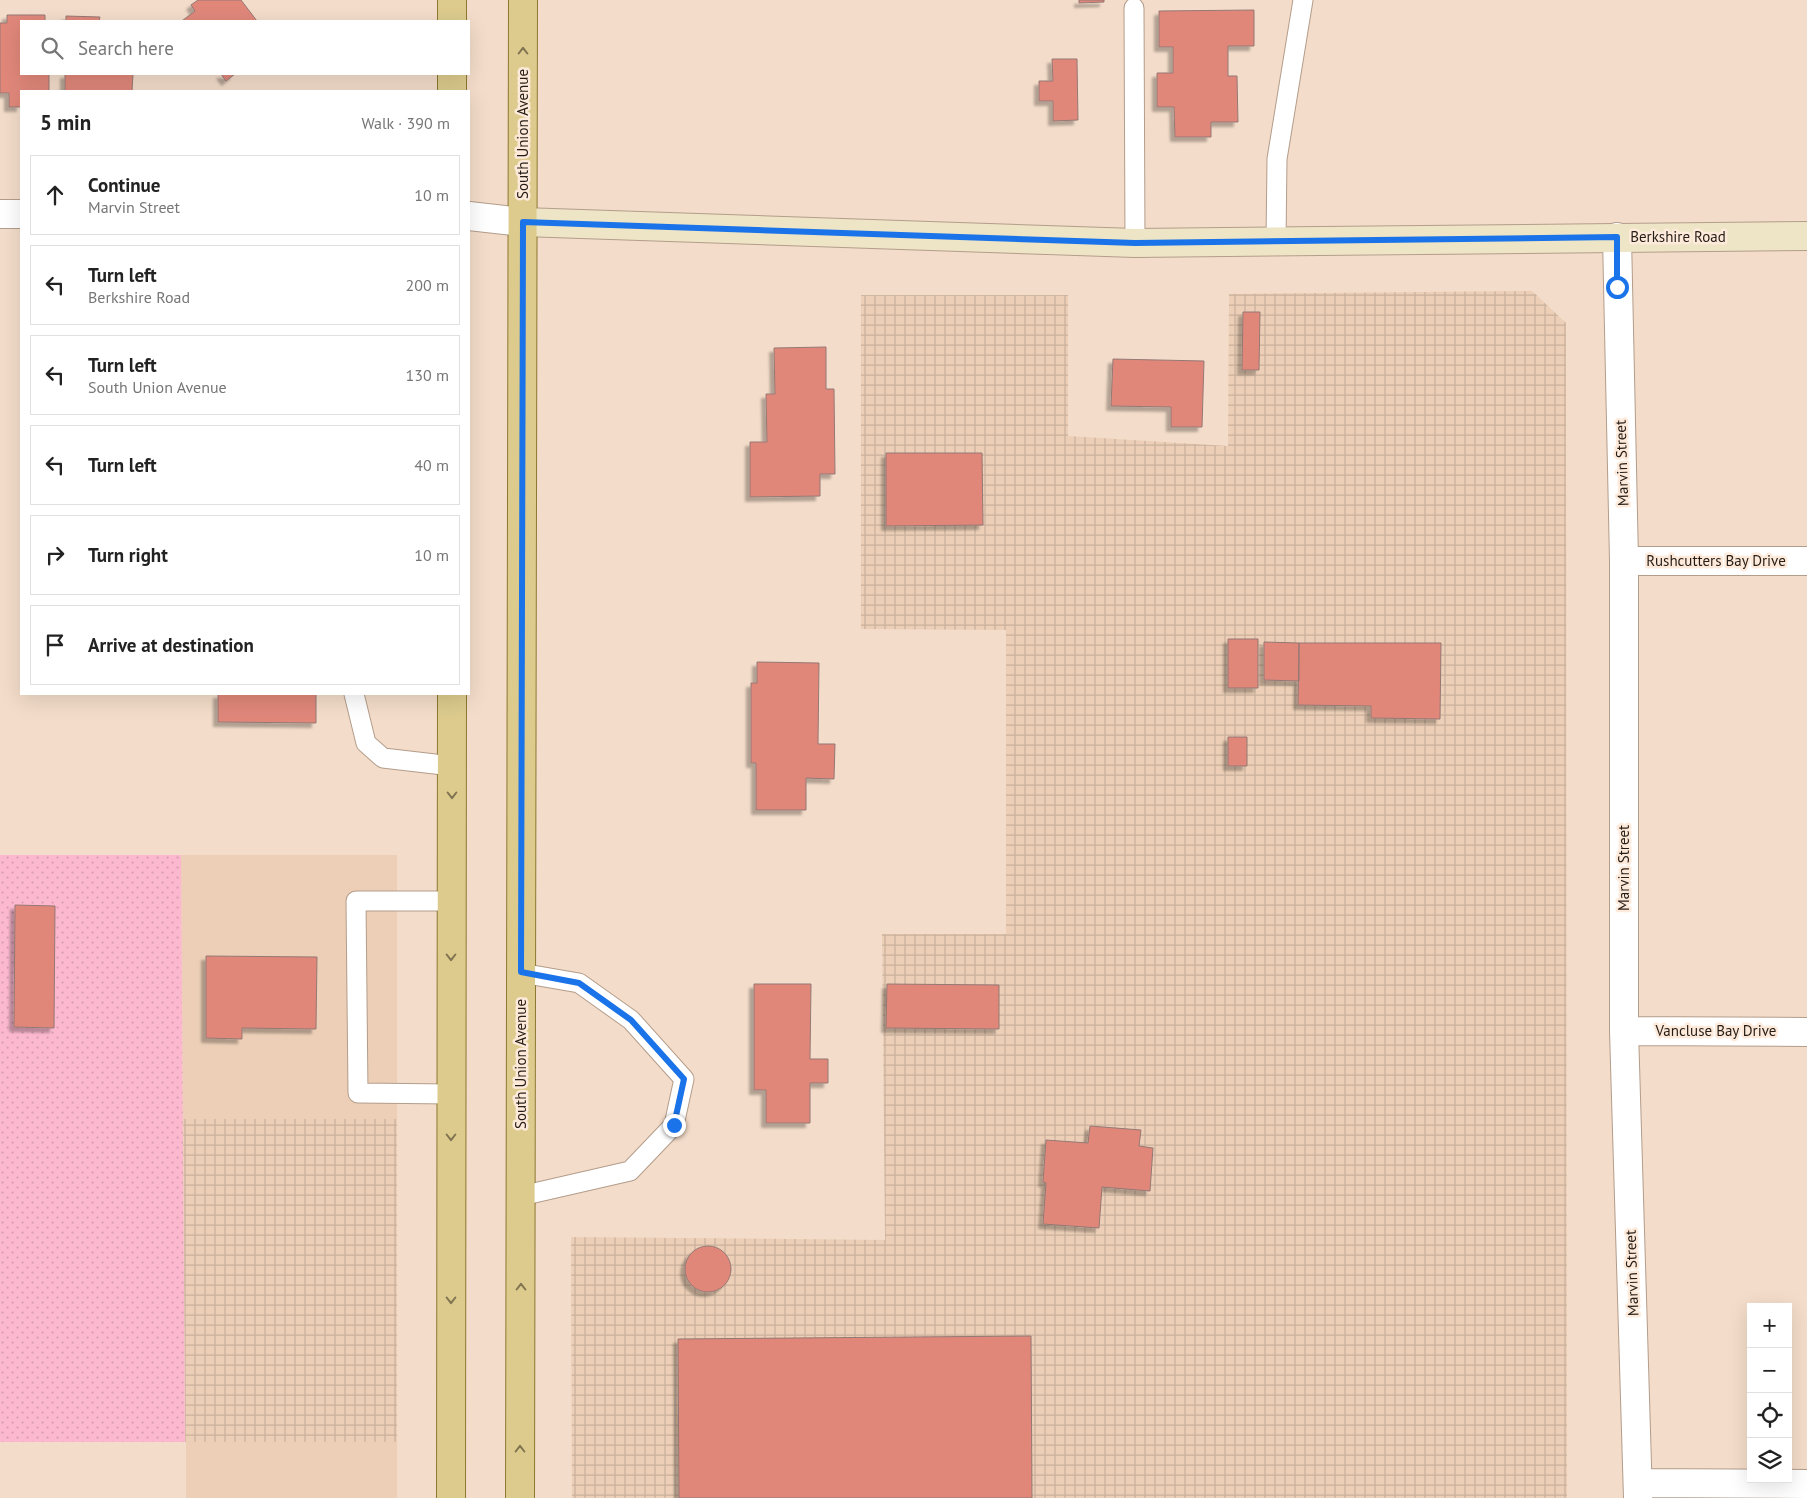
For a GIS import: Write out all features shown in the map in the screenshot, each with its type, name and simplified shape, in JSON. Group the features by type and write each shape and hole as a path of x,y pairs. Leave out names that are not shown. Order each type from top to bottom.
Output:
{"main road":[{"path":"452,0 452,20"},
{"name":"South Union Avenue","path":"520,1498 523,0"},
{"path":"452,75 452,90"},
{"path":"451,1498 452,695"}],"street":[{"path":"0,214 20,214"},
{"name":"Berkshire Road","path":"470,216 523,222 1135,243 1807,236"},
{"name":"Marvin Street","path":"1617,237 1624,561 1624,1031 1638,1491"},
{"name":"Rushcutters Bay Drive","path":"1624,561 1807,561"},
{"name":"Vancluse Bay Drive","path":"1624,1031 1807,1032"},
{"path":"1638,1491 1807,1484"}],"lane":[{"path":"1276,242 1277,159 1303,0"},
{"path":"1134,8 1135,243"},
{"path":"354,695 366,743 383,758 452,766"},
{"path":"451,901 356,901 358,1093 451,1094"},
{"path":"521,972 579,983 631,1020 684,1079 674,1125 630,1171 521,1196"}],"shaded area":[{"path":"1532,291 1566,323 1567,1498 572,1498 571,1237 885,1240 882,934 1006,934 1006,630 861,629 861,295 1068,295 1068,436 1228,446 1229,294"},
{"path":"0,855 181,855 185,1442 0,1442"},
{"path":"181,855 397,855 397,1119 183,1119"},
{"path":"183,1119 397,1119 397,1442 185,1442"},
{"path":"186,1438 219,1442 397,1442 397,1498 186,1498"}],"building":[{"path":"198,0 241,0 256,20 183,20 195,11 191,5"},
{"path":"1079,0 1104,0 1104,2 1079,3"},
{"path":"1254,10 1254,46 1228,46 1228,76 1237,76 1238,122 1211,122 1211,137 1175,137 1174,107 1157,107 1157,73 1173,73 1173,47 1159,47 1159,11"},
{"path":"7,15 45,15 45,20 20,20 20,75 49,75 49,90 20,90 20,107 9,107 9,93 0,93 0,23 7,23"},
{"path":"66,16 100,17 99,20 66,20"},
{"path":"1052,59 1077,59 1078,120 1053,121 1053,101 1039,101 1039,81 1053,81"},
{"path":"65,75 133,75 132,90 65,90"},
{"path":"222,75 234,75 226,81"},
{"path":"1243,312 1260,312 1259,370 1242,370"},
{"path":"826,347 826,389 834,389 835,474 820,474 820,496 750,497 750,442 767,442 766,394 775,394 774,348"},
{"path":"1113,359 1204,361 1202,427 1171,427 1171,407 1111,406"},
{"path":"886,453 982,453 983,525 886,526"},
{"path":"1228,639 1258,639 1258,688 1228,688"},
{"path":"1264,642 1299,643 1299,681 1264,680"},
{"path":"1299,643 1441,643 1440,719 1371,718 1371,706 1298,705"},
{"path":"757,662 819,663 818,744 835,744 834,779 806,778 806,810 756,810 756,763 751,763 751,683 757,683"},
{"path":"218,695 316,695 316,723 218,722"},
{"path":"1228,737 1247,737 1247,766 1228,766"},
{"path":"15,905 55,906 54,1028 14,1027"},
{"path":"206,956 317,957 316,1029 242,1028 242,1039 206,1038"},
{"path":"754,984 811,984 810,1059 828,1059 828,1083 810,1083 810,1123 766,1123 766,1090 754,1090"},
{"path":"887,984 999,985 999,1029 886,1028"},
{"path":"1090,1126 1141,1130 1139,1146 1153,1148 1150,1191 1102,1187 1099,1228 1043,1224 1046,1183 1043,1182 1046,1140 1088,1143"},
{"path":"704,1246 712,1246 721,1250 727,1256 731,1269 727,1282 721,1288 712,1292 704,1292 695,1288 689,1282 685,1273 685,1265 689,1256 695,1250"},
{"path":"1031,1336 1032,1498 679,1498 678,1339"}],"route":[{"path":"674,1125 684,1079 631,1020 579,983 521,972 523,222 1135,243 1617,237 1617,287"}]}
